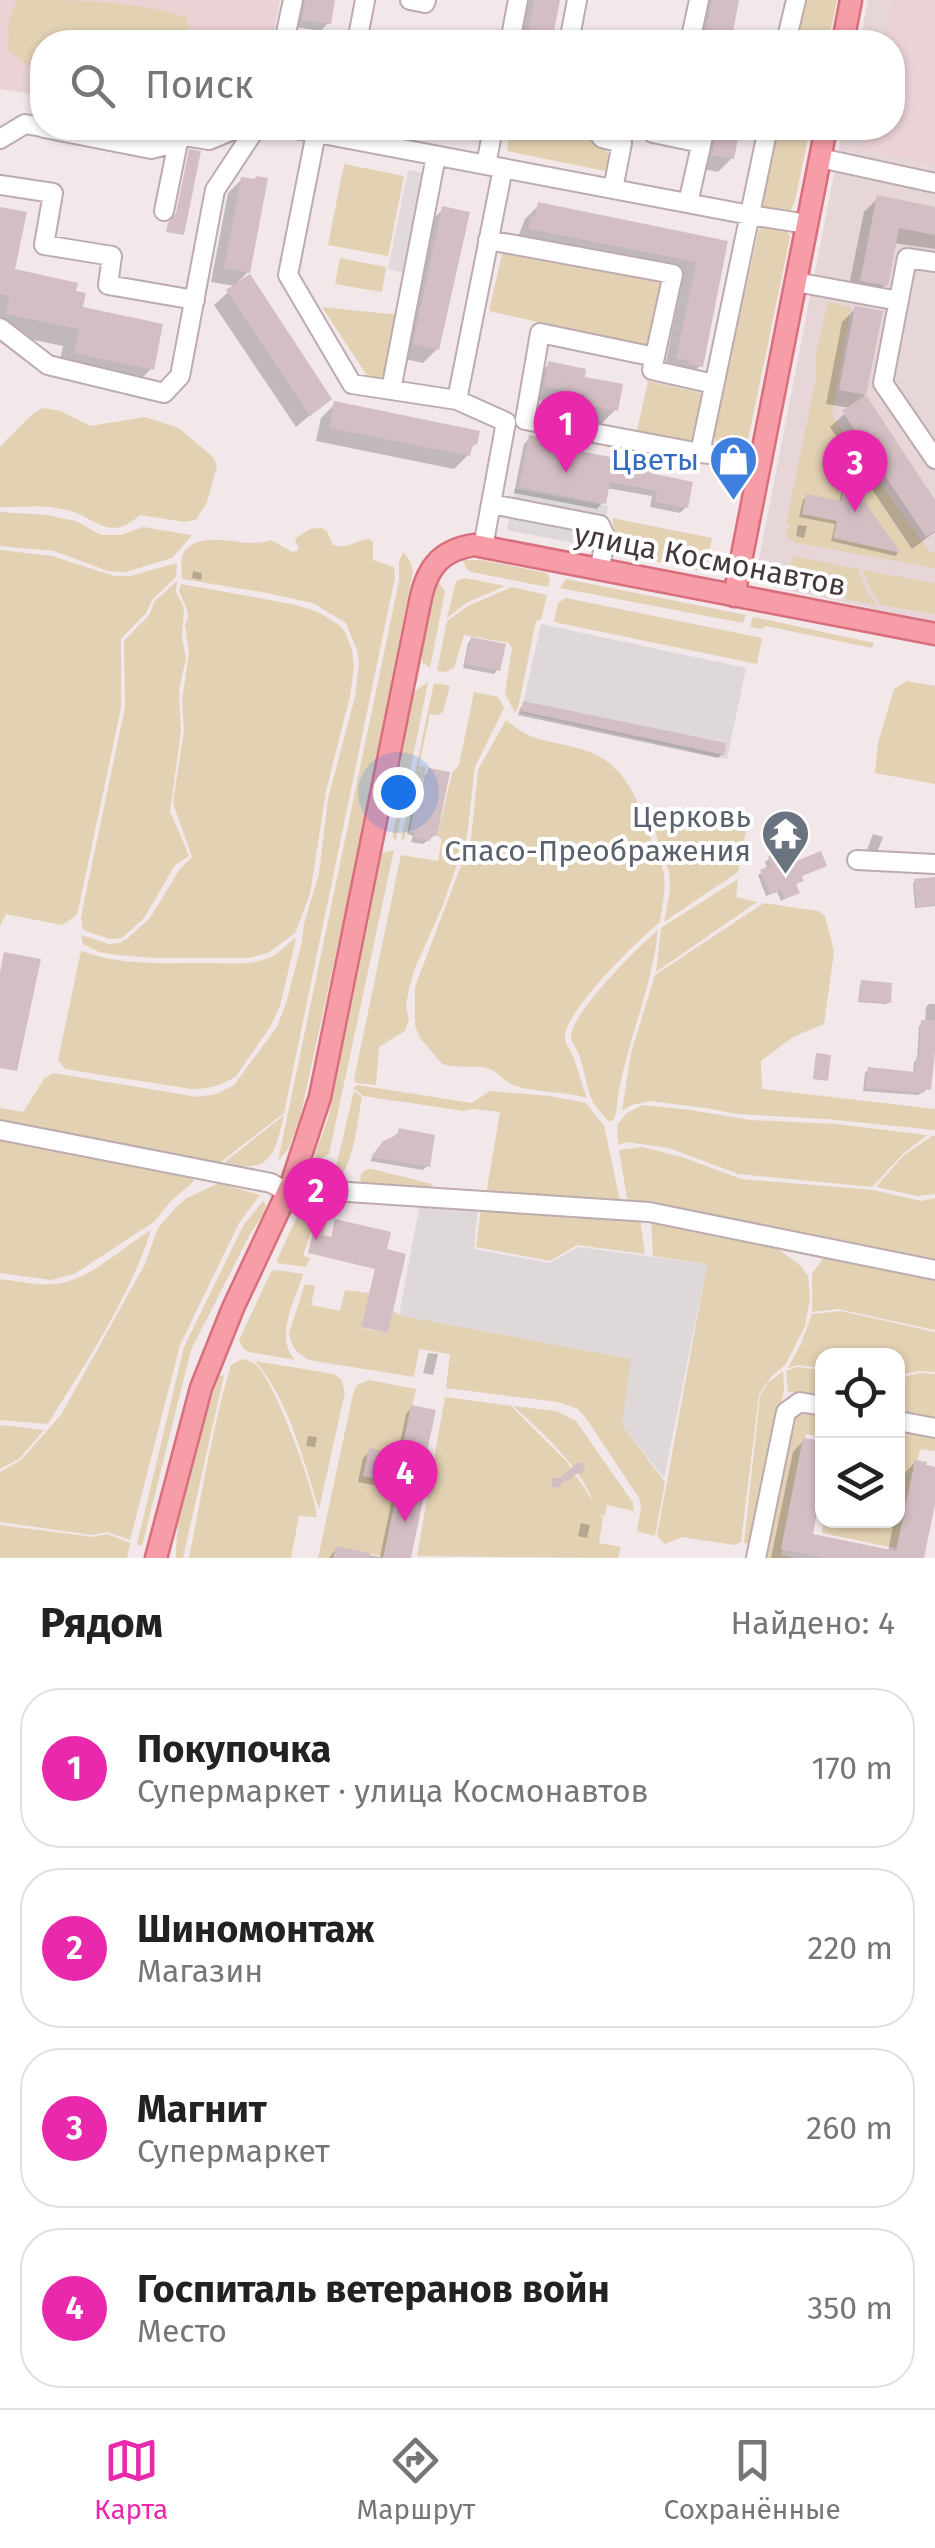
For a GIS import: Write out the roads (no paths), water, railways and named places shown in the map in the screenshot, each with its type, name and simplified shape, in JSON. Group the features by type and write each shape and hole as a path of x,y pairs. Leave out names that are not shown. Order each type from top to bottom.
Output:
{"main road":[{"path":"845,30 851,0"},
{"path":"734,596 824,140"},
{"path":"156,1558 200,1388 290,1187 320,1097 424,584 441,557 461,547 478,546"},
{"name":"улица Космонавтов","path":"478,546 935,634"}],"lane":[{"path":"287,30 293,0"},
{"path":"359,30 365,0"},
{"path":"410,0 426,0"},
{"path":"512,30 518,0"},
{"path":"571,30 578,0"},
{"path":"693,30 699,0"},
{"path":"789,30 796,0"},
{"path":"0,138 30,125"},
{"path":"107,140 151,149 180,140"},
{"path":"0,328 48,364 164,393 180,376 215,190 248,140"},
{"path":"315,140 288,276 352,384 457,400 516,421 700,453 761,459"},
{"path":"353,140 807,224"},
{"path":"457,400 488,240 493,140"},
{"path":"613,189 623,140"},
{"path":"688,203 702,140"},
{"path":"700,453 766,140"},
{"path":"164,211 178,142"},
{"path":"390,390 436,156"},
{"path":"820,158 935,183"},
{"path":"0,184 53,194 44,245 112,256 108,285 194,300"},
{"path":"488,240 673,274 652,370 714,384"},
{"path":"935,262 907,258 883,383 935,459"},
{"path":"796,282 898,301"},
{"path":"478,546 540,333 654,358"},
{"path":"490,504 600,525 606,538 599,570"},
{"path":"857,860 935,864"},
{"path":"0,1130 290,1187 650,1212 935,1270"},
{"path":"756,1558 786,1412 800,1402 815,1405"},
{"path":"905,1422 935,1428"}],"place":[{"name":"Покупочка","path":"566,473"},
{"name":"Цветы","path":"734,502"},
{"name":"Магнит","path":"855,512"},
{"name":"Церковь Спасо-Преображения","path":"786,876"},
{"name":"Шиномонтаж","path":"316,1240"},
{"name":"Госпиталь ветеранов войн","path":"405,1522"}]}
